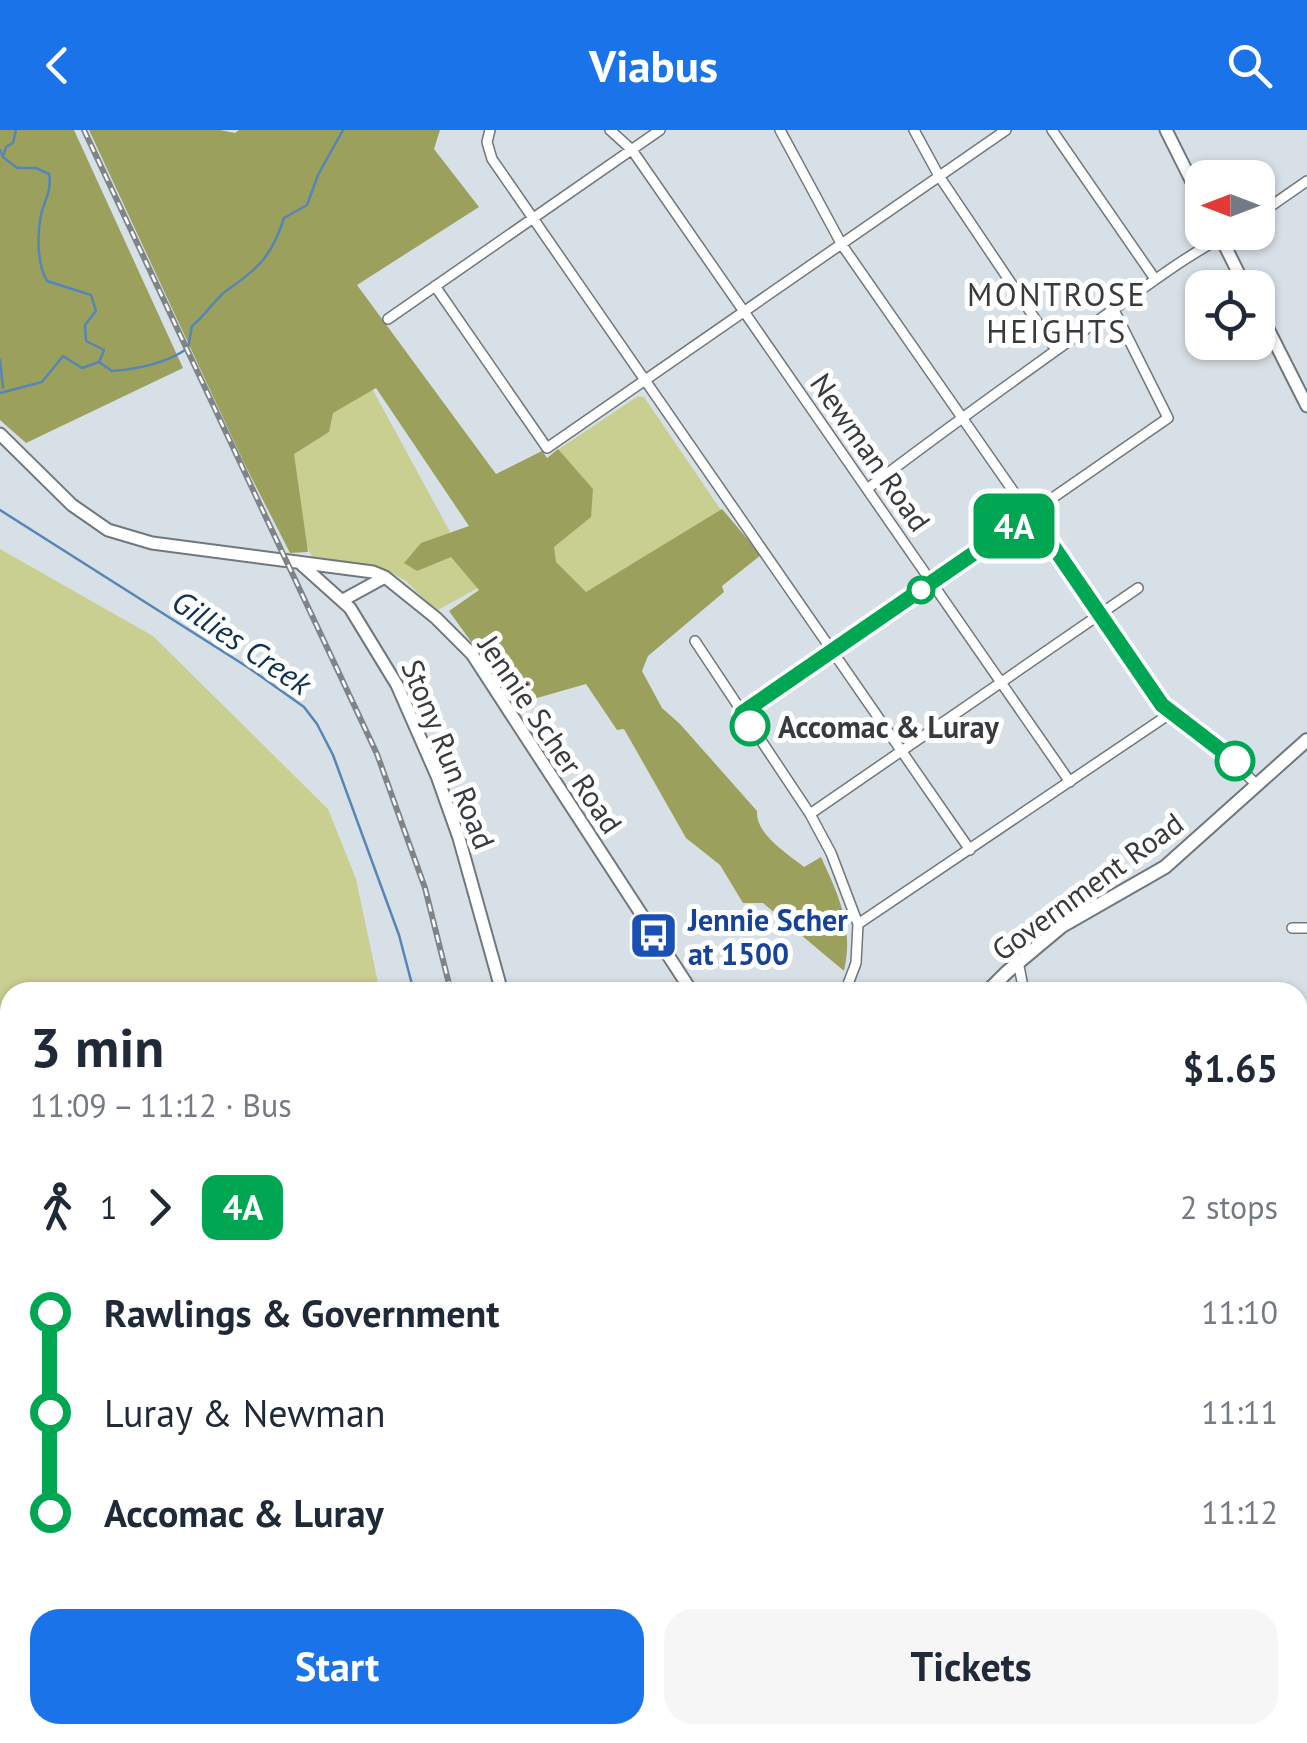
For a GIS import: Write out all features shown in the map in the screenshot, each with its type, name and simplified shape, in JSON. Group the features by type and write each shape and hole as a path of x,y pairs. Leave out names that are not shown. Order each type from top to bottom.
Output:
{"main road":[{"name":"Government Road","path":"997,982 1062,926 1165,868 1307,740"}],"street":[{"path":"490,130 487,142 492,158 970,850"},
{"name":"Newman Road","path":"610,130 632,150 1070,782"},
{"path":"388,319 660,130"},
{"path":"780,130 842,245 1171,714 1212,742 1257,785"},
{"path":"914,130 939,176 1056,350"},
{"path":"435,286 547,448 1006,130"},
{"path":"1052,130 1155,280"},
{"path":"1166,130 1185,168"},
{"path":"1275,203 1307,181"},
{"path":"867,489 962,416 1200,250"},
{"path":"742,713 1168,418 1114,310"},
{"path":"1275,343 1307,406"},
{"name":"Jennie Scher Road","path":"0,434 72,505 119,534 152,544 336,566 386,577 472,654 685,982"},
{"name":"Stony Run Road","path":"299,564 343,600 385,662 437,776 482,910 500,982"},
{"path":"343,600 386,577"},
{"path":"810,814 1138,588"},
{"path":"694,642 810,814 830,853 858,924 856,963 849,982"},
{"path":"858,924 1171,714"},
{"path":"1292,928 1307,928"},
{"path":"1018,962 1022,982"}],"green space":[{"path":"0,130 74,130 183,368 26,443 0,420"},
{"path":"89,130 235,133 440,130 434,149 479,207 357,285 496,474 542,451 547,458 558,449 593,489 591,517 554,547 556,562 586,592 722,509 761,555 648,656 642,671 662,708 757,811 762,828 774,843 804,867 821,857 846,926 844,971 763,903 743,903 720,865 686,838 624,729 617,730 586,684 516,704 449,611 479,590 451,557 417,571 404,563 421,543 469,526 376,388 333,413 329,432 294,454 308,552 290,553"},
{"path":"368,381 480,587 436,611 406,581 392,573 315,562 252,445"},
{"path":"638,396 644,397 725,516 581,615 532,543 588,504 553,453"},
{"path":"0,549 153,636 328,809 356,879 378,982 0,982"}],"waterway":[{"path":"4,154 13,143 16,130"},
{"path":"99,362 112,371 132,369 162,361 188,348 192,326 262,260 284,218 307,205 318,175 343,130"},
{"name":"Gillies Creek","path":"0,150 17,168 36,168 49,174 39,231 44,274 47,281 91,295 96,311 85,325 86,341 104,350 99,362 82,368 63,356 42,382 0,393"},
{"path":"0,360 3,388"},
{"name":"Gillies Creek","path":"0,510 304,707 333,755 399,935 411,982"}],"railway":[{"path":"84,130 377,754 425,888 448,982"}],"bus line":[{"name":"4A","path":"750,726 742,713 1031,514 1162,705 1235,761"}],"place":[{"name":"Accomac & Luray","path":"750,726"},
{"name":"Jennie Scher at 1500","path":"653,936"}],"district":[{"name":"MONTROSE HEIGHTS","path":"1057,312"}]}
